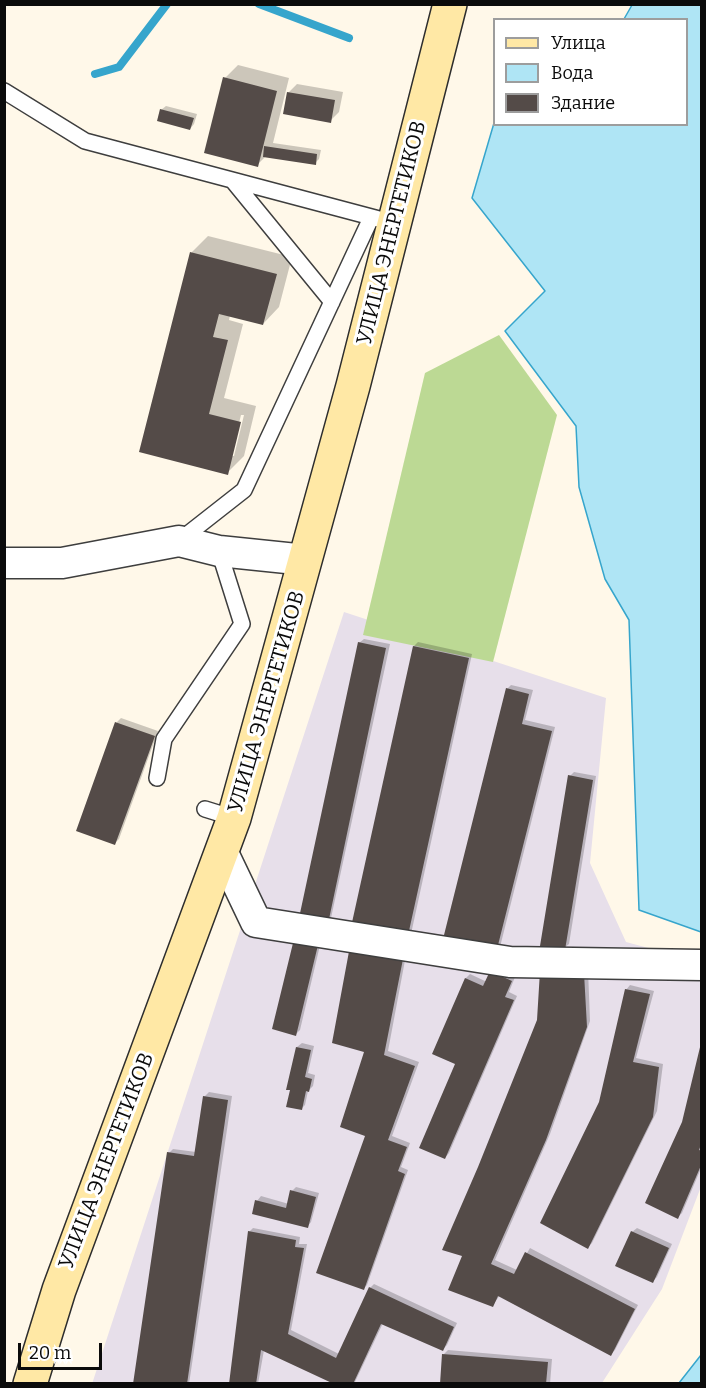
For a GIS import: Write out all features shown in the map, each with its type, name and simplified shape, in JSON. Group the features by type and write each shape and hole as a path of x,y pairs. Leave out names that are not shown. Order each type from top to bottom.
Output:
{"main road":[{"name":"УЛИЦА ЭНЕРГЕТИКОВ","path":"30,1383 59,1290 222,852 220,814 306,560 383,220 450,4"}],"street":[{"path":"4,563 62,563 179,541 219,551 306,560"},
{"path":"222,852 256,922 510,962 702,965"}],"lane":[{"path":"4,91 85,141 383,220 332,302 244,490 179,541"},
{"path":"233,181 332,302"},
{"path":"157,778 164,739 242,624 219,551"}],"shaded area":[{"path":"344,612 606,698 590,863 626,942 701,962 702,1184 662,1289 602,1383 92,1384"}],"green space":[{"path":"499,335 557,415 493,662 363,635 425,373"}],"water":[{"path":"632,5 701,5 701,932 639,910 629,620 605,579 579,487 576,426 505,331 545,291 472,198 493,126 688,126 688,18 625,18"},
{"path":"701,1355 701,1383 679,1383"}],"building":[{"path":"223,77 277,91 258,167 204,153"},
{"path":"287,92 335,100 331,123 283,114"},
{"path":"160,109 194,118 190,130 157,121"},
{"path":"264,146 317,154 316,165 263,157"},
{"path":"190,252 277,274 263,325 219,314 213,337 228,340 209,414 241,422 228,475 139,452"},
{"path":"358,642 386,648 328,924 299,918"},
{"path":"413,646 469,658 407,940 351,927"},
{"path":"506,688 529,694 522,724 552,731 496,953 443,939"},
{"path":"115,722 155,736 115,845 76,831"},
{"path":"568,775 593,780 565,950 540,946"},
{"path":"294,939 318,945 296,1036 272,1029"},
{"path":"350,946 403,959 384,1055 415,1066 388,1140 407,1147 398,1171 405,1174 364,1290 316,1273 365,1136 340,1127 364,1052 332,1043"},
{"path":"490,971 512,981 505,997 514,1000 445,1159 419,1148 455,1064 432,1054 465,978 483,986"},
{"path":"540,971 584,973 587,1027 546,1140 491,1264 514,1274 525,1252 635,1309 611,1356 498,1296 493,1307 448,1290 462,1256 442,1250 537,1020"},
{"path":"625,989 650,994 633,1062 659,1067 653,1117 588,1249 540,1223 599,1102"},
{"path":"701,1043 702,1142 699,1150 702,1151 702,1163 678,1219 645,1203 682,1122"},
{"path":"296,1047 311,1050 305,1077 312,1079 309,1092 306,1091 302,1110 286,1107 290,1090 286,1090"},
{"path":"203,1096 228,1100 187,1384 133,1384 167,1152 194,1156"},
{"path":"290,1190 316,1197 308,1228 252,1214 255,1200 286,1208"},
{"path":"248,1231 296,1240 295,1247 304,1248 288,1334 336,1358 369,1287 454,1327 443,1351 381,1324 353,1384 334,1384 261,1350 256,1384 229,1384"},
{"path":"631,1231 669,1248 653,1283 615,1266"},
{"path":"442,1354 548,1362 546,1384 440,1384"}],"waterway":[{"path":"95,74 119,67 167,4"},
{"path":"259,4 349,38"}]}
